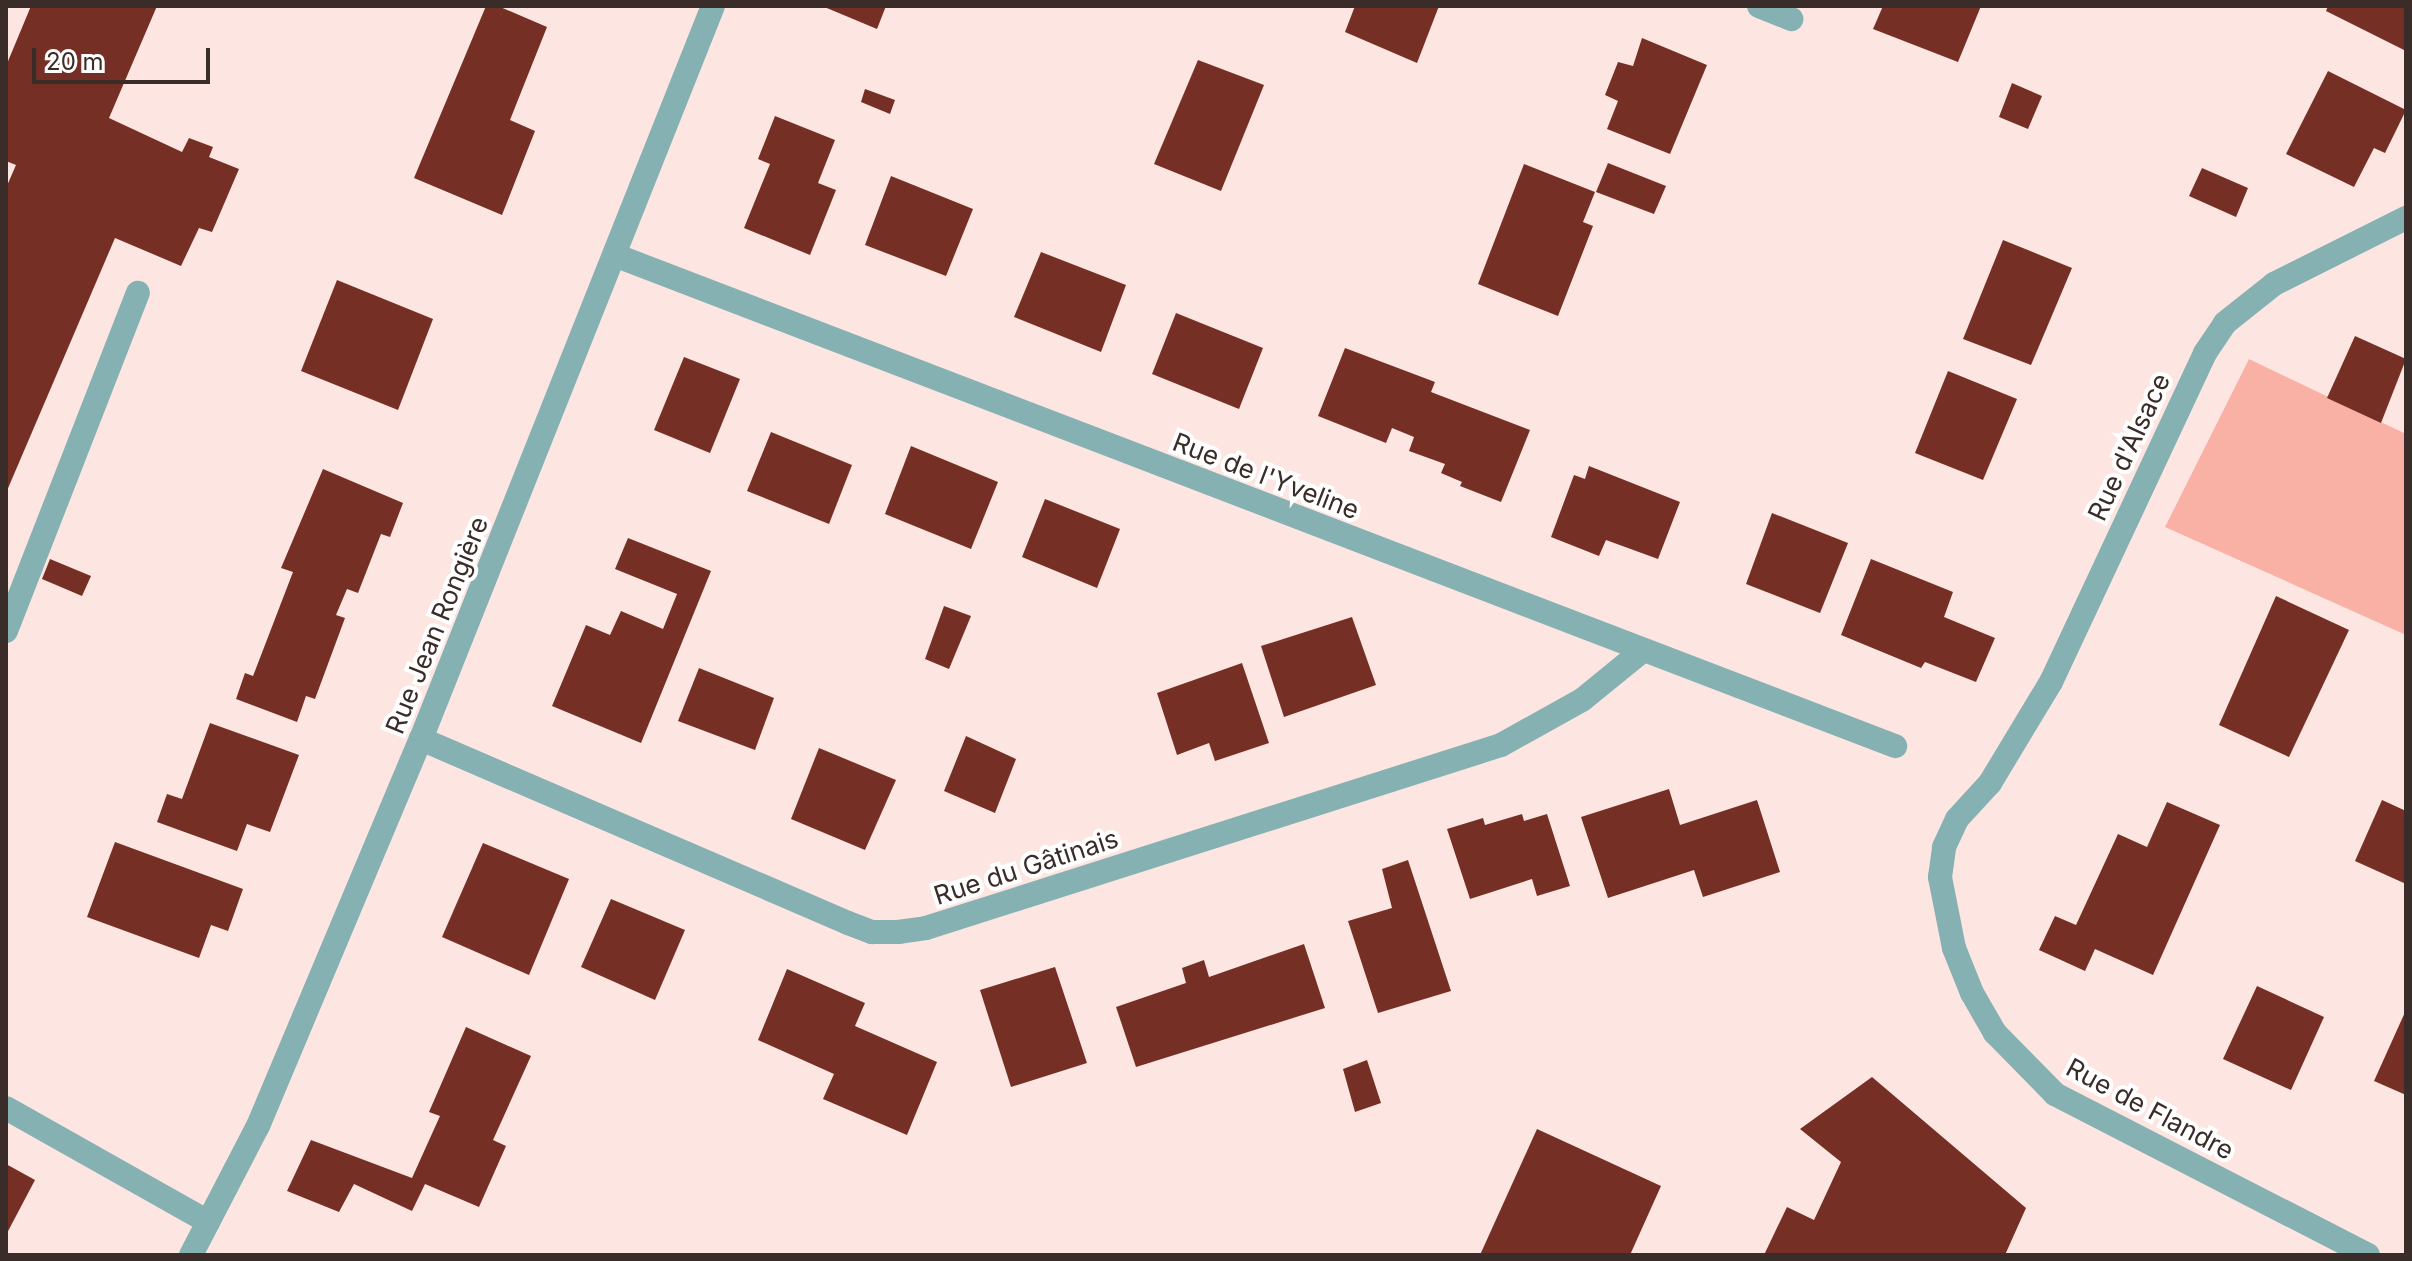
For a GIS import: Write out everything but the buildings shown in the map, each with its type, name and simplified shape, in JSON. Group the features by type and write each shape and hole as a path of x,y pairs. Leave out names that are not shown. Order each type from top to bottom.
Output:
{"street":[{"name":"Rue Jean Rongière","path":"191,1255 258,1126 421,739 617,256 713,6"},
{"path":"1759,6 1792,19"},
{"name":"Rue d'Alsace","path":"1990,783 2051,682 2205,353 2225,323 2274,284 2406,218"},
{"name":"Rue de l'Yveline","path":"617,256 1895,746"},
{"path":"6,631 138,293"},
{"name":"Rue du Gâtinais","path":"421,739 848,923 872,932 898,932 940,924 1501,745 1582,700 1642,651"},
{"name":"Rue de Flandre","path":"1990,783 1957,819 1944,847 1940,877 1954,948 1995,1033 2055,1094 2368,1255"},
{"path":"6,1108 208,1222"}],"shaded area":[{"path":"2249,359 2406,434 2406,635 2165,527"}]}
